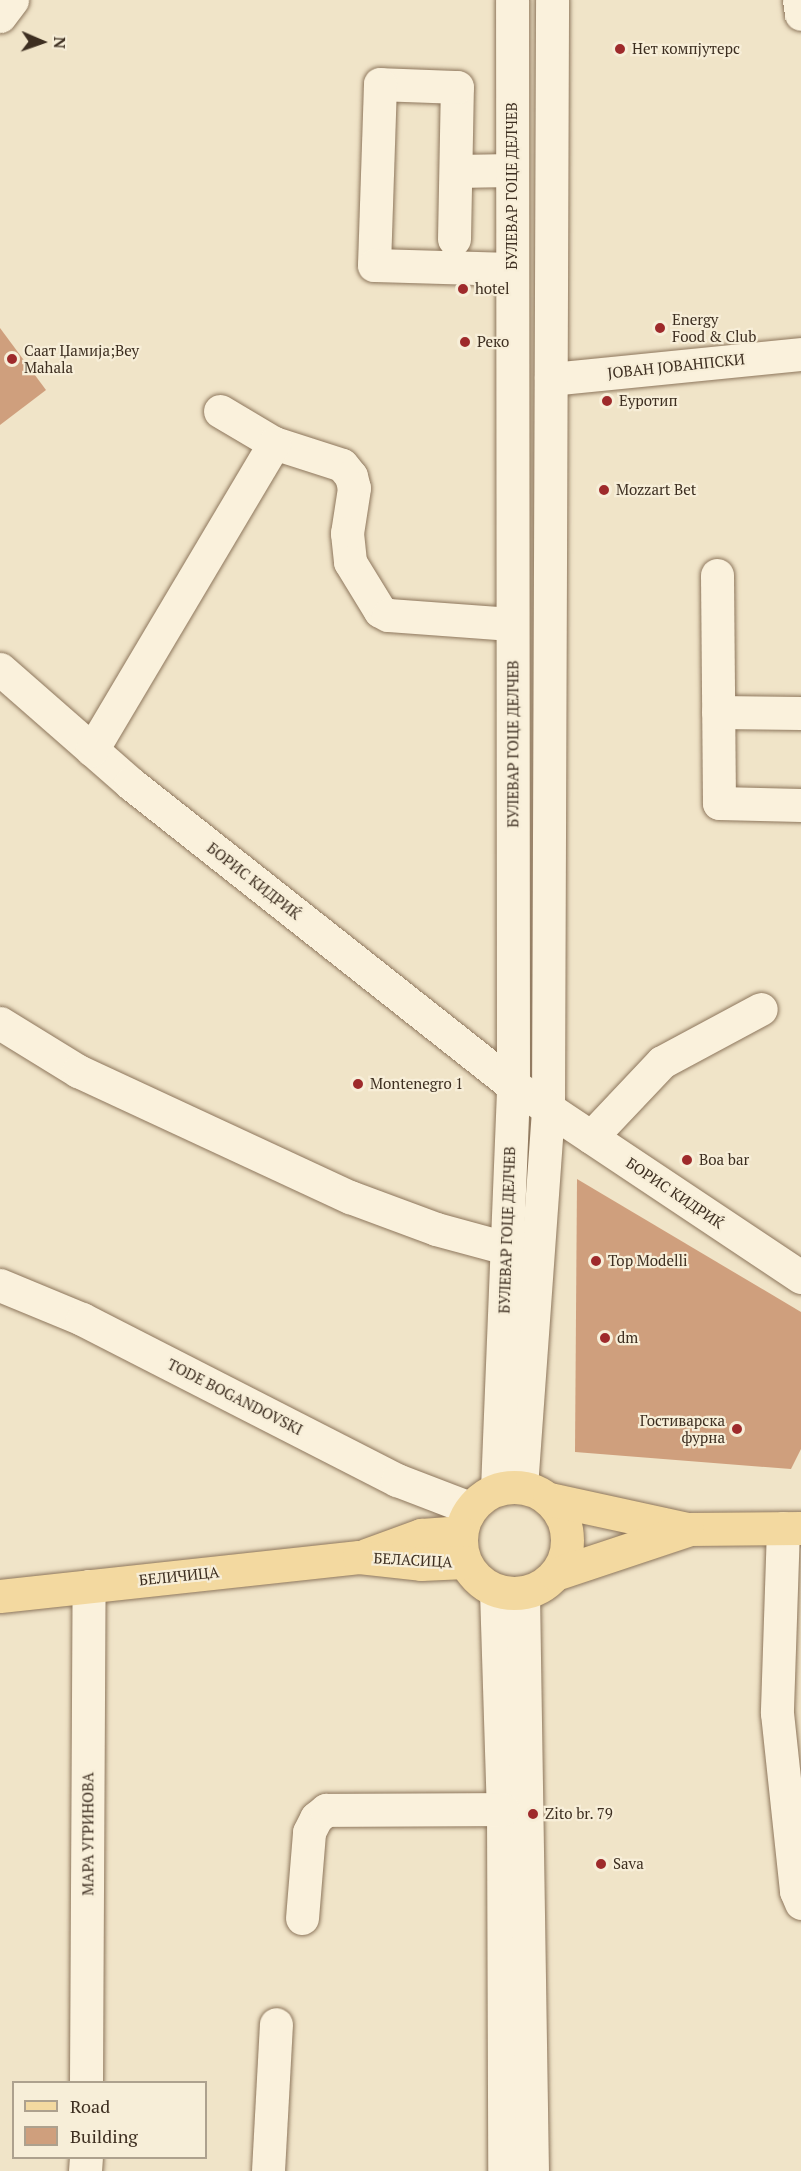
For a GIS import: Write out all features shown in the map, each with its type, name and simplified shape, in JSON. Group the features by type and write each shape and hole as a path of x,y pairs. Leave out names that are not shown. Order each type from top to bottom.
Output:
{"main road":[{"path":"688,1529 555,1574 510,1592 478,1580 465,1534 522,1491 688,1529 792,1528"},
{"path":"522,1491 562,1515 567,1535 565,1556 555,1574"},
{"name":"БЕЛАСИЦА","path":"359,1557 421,1535 465,1534"},
{"name":"БЕЛИЧИЦА","path":"0,1596 359,1557"}],"street":[{"path":"0,16 12,0"},
{"name":"БУЛЕВАР ГОЦЕ ДЕЛЧЕВ","path":"512,0 513,1085 506,1248 522,1491"},
{"name":"БУЛЕВАР ГОЦЕ ДЕЛЧЕВ","path":"522,1491 548,1109 552,0"},
{"path":"800,0 801,14"},
{"path":"454,239 458,87 380,84 374,265 512,269"},
{"path":"456,171 512,170"},
{"name":"ЈОВАН ЈОВАНПСКИ","path":"551,379 801,354"},
{"path":"220,411 274,444 342,465 351,476 354,488 347,533 350,562 380,610 388,615 513,624"},
{"path":"92,750 274,444"},
{"path":"717,575 718,803 801,805"},
{"name":"БОРИС КИДРИЌ","path":"0,669 92,750 513,1085 801,1277"},
{"path":"718,712 801,713"},
{"path":"591,1137 662,1062 761,1009"},
{"path":"0,1023 78,1071 350,1197 436,1230 506,1248"},
{"name":"TODE BOGANDOVSKI","path":"0,1285 82,1319 397,1480 465,1534"},
{"path":"792,1528 777,1713 801,1903"},
{"name":"МАРА УГРИНОВА","path":"86,2081 89,1586"},
{"path":"504,2171 503,1809 510,1592"},
{"path":"510,1592 532,2171"},
{"path":"302,1918 309,1832 316,1818 326,1810 503,1809"},
{"path":"268,2171 276,2024"}],"building":[{"name":"Саат Џамија;Bey Mahala","path":"0,328 46,390 0,425"},
{"path":"577,1179 801,1312 801,1449 791,1469 575,1452"}],"place":[{"name":"Нет компјутерс","path":"620,49"},
{"name":"hotel","path":"463,289"},
{"name":"Energy Food & Club","path":"660,328"},
{"name":"Реко","path":"465,342"},
{"name":"Саат Џамија;Bey Mahala","path":"12,359"},
{"name":"Еуротип","path":"607,401"},
{"name":"Mozzart Bet","path":"604,490"},
{"name":"Montenegro 1","path":"358,1084"},
{"name":"Boa bar","path":"687,1160"},
{"name":"Top Modelli","path":"596,1261"},
{"name":"dm","path":"605,1338"},
{"name":"Гостиварска фурна","path":"737,1429"},
{"name":"Zito br. 79","path":"533,1814"},
{"name":"Sava","path":"601,1864"}]}
